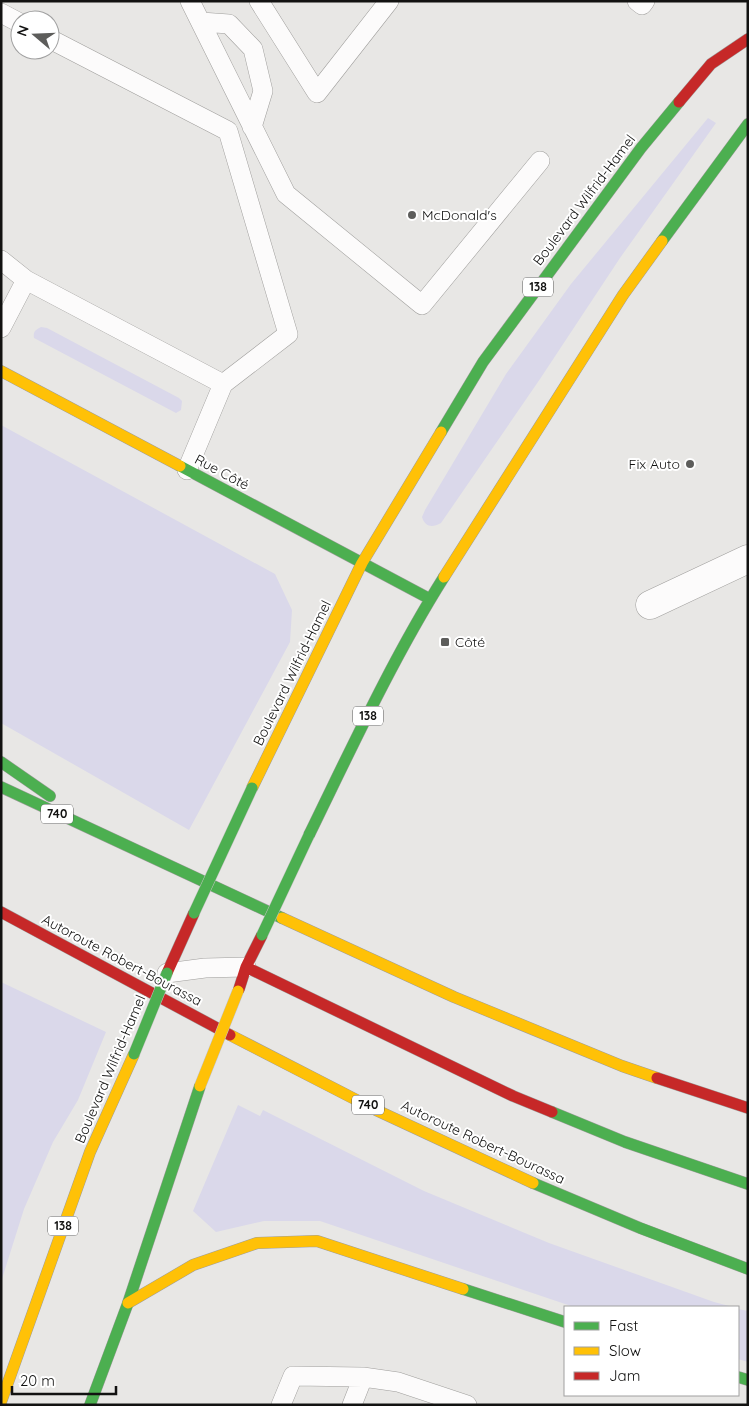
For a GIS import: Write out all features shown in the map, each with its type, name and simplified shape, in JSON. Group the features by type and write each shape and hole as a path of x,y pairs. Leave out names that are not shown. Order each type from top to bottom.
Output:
{"main road":[{"name":"Boulevard Wilfrid-Hamel","path":"1,1403 90,1152 134,1054 167,973 252,788 362,563 483,362 552,267 641,148 711,64 748,38"},
{"name":"138","path":"90,1405 128,1303 200,1086 246,967 364,722 430,599 624,295 704,182 748,124"},
{"name":"Rue Côté","path":"1,370 430,599"},
{"path":"1,762 113,840"},
{"name":"740","path":"1,787 454,997 622,1066 748,1108"},
{"name":"Autoroute Robert-Bourassa","path":"3,914 324,1084 472,1155 658,1236 748,1269"},
{"path":"246,967 513,1096 625,1142 748,1184"},
{"path":"128,1303 193,1265 257,1243 317,1241 564,1322"},
{"path":"1,1403 5,1405"}],"street":[{"path":"650,605 748,559"}],"lane":[{"path":"190,1 286,194 422,305 540,160"},
{"path":"259,1 317,93 388,1"},
{"path":"637,1 642,5 645,1"},
{"path":"200,22 229,24 253,50 263,91 252,127"},
{"path":"60,44 228,131 288,334 223,384 188,470"},
{"path":"1,260 26,280 223,384"},
{"path":"1,328 26,280"},
{"path":"167,973 205,968 246,967"},
{"path":"281,1405 293,1376 363,1377 398,1382 467,1405"},
{"path":"352,1405 363,1377"}],"shaded area":[{"path":"708,118 716,123 620,258 441,523 435,526 427,525 422,517 425,510 506,374 571,284"},
{"path":"41,327 47,328 179,398 182,401 181,410 176,413 34,338 35,331"},
{"path":"1,425 275,574 292,610 290,642 189,830 1,723"},
{"path":"1,982 106,1032 78,1100 53,1142 24,1209 1,1282"},
{"path":"238,1105 260,1116 263,1110 424,1191 549,1243 729,1306 571,1306 320,1221 264,1221 216,1232 193,1211"},
{"path":"739,1309 748,1311 748,1362 739,1359"}],"traffic: fast":[{"path":"441,432 483,362 641,148 679,102"},
{"path":"662,241 748,124"},
{"path":"180,466 430,599"},
{"path":"309,835 407,639 444,577"},
{"path":"1,762 50,796"},
{"path":"1,787 282,918"},
{"path":"194,913 252,788"},
{"path":"262,935 309,835"},
{"path":"134,1054 167,973"},
{"path":"90,1405 128,1303 200,1086"},
{"path":"552,1112 625,1142 748,1184"},
{"path":"533,1183 640,1228 748,1269"},
{"path":"463,1289 564,1322"},
{"path":"739,1377 748,1380"}],"traffic: slow":[{"path":"444,577 623,295 662,241"},
{"path":"1,371 180,466"},
{"path":"252,788 362,563 441,432"},
{"path":"282,918 454,997 622,1066 657,1078"},
{"path":"200,1086 238,991"},
{"path":"230,1035 376,1110 533,1183"},
{"path":"1,1402 90,1152 134,1054"},
{"path":"128,1303 193,1265 257,1243 317,1241 463,1289"}],"traffic: jam":[{"path":"679,102 711,64 748,39"},
{"path":"1,912 230,1035"},
{"path":"167,973 194,913"},
{"path":"239,989 246,967 262,935"},
{"path":"246,967 513,1096 552,1112"},
{"path":"657,1078 748,1108"}],"place":[{"name":"McDonald's","path":"412,215"},
{"name":"Fix Auto","path":"690,464"},
{"name":"Côté","path":"445,642"}]}
